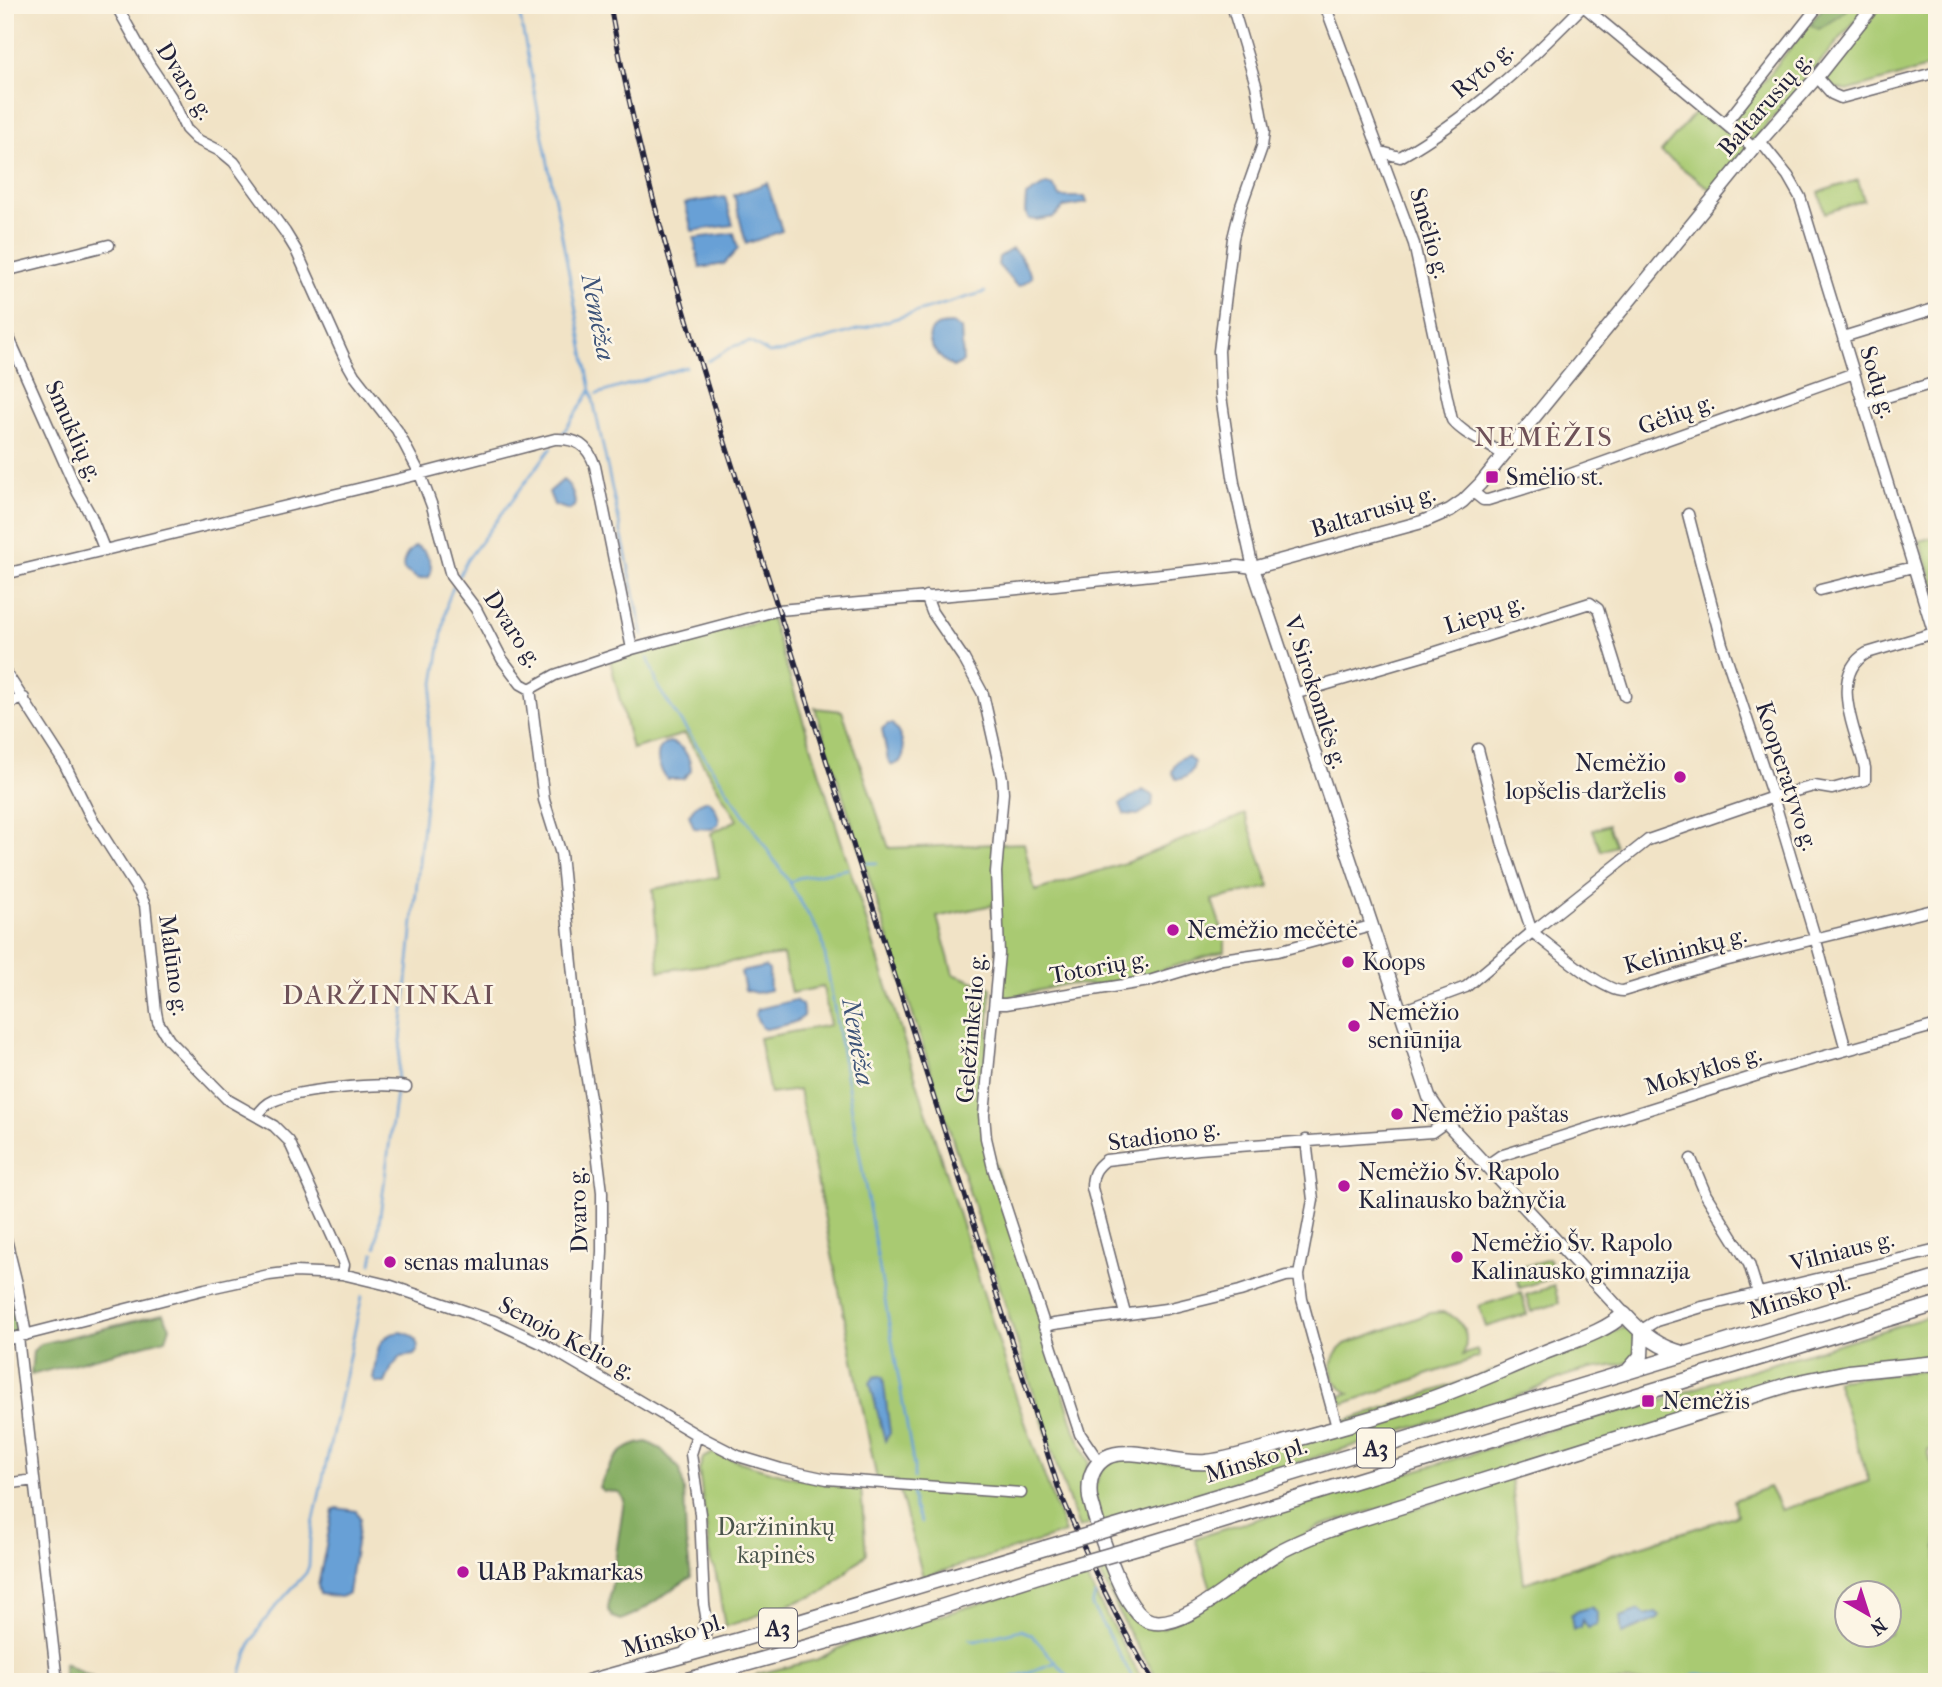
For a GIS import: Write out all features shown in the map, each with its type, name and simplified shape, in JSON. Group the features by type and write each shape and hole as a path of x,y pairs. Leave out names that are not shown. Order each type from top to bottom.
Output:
{"highway":[{"name":"Minsko pl.","path":"588,1682 739,1640 1937,1278"},
{"name":"Minsko pl.","path":"681,1682 734,1675 1054,1571 1937,1304"},
{"path":"1686,1354 1663,1348 1641,1332 1625,1314 1597,1330 1426,1401 1337,1427 1208,1462 1181,1462 1123,1453 1113,1454 1099,1462 1090,1479 1090,1498 1127,1598 1145,1619 1162,1623 1185,1616 1251,1569 1291,1545 1342,1525 1790,1384 1859,1370 1937,1363"},
{"path":"1627,1372 1641,1356 1641,1332"},
{"path":"682,1654 702,1639 707,1621 721,1635 739,1640"}],"main road":[{"name":"Baltarusių g.","path":"1253,568 1422,522 1450,510 1473,492 1874,5"},
{"name":"V. Sirokomlės g.","path":"1253,568 1429,1097 1446,1122 1625,1314"}],"street":[{"name":"Dvaro g.","path":"116,5 171,97 186,129 196,139 222,152 234,162 296,250 354,375 397,430 420,474 432,506 447,569 476,609 502,659 522,684 530,689 544,800 561,854 578,1024 592,1104 601,1192 602,1251 597,1358 592,1373"},
{"name":"V. Sirokomlės g.","path":"1232,5 1256,85 1264,131 1262,148 1241,206 1233,238 1219,351 1221,396 1234,483 1253,568"},
{"name":"Smėlio g.","path":"1325,5 1415,244 1452,420 1457,426 1503,455"},
{"path":"1725,124 1819,5"},
{"name":"Sodų g.","path":"1583,6 1725,124 1757,145 1788,176 1800,197 1935,639"},
{"name":"Ryto g.","path":"1388,171 1400,158 1434,138 1505,81 1583,6"},
{"path":"1817,77 1832,94 1840,98 1937,72"},
{"path":"1381,152 1400,158"},
{"path":"5,271 109,245"},
{"path":"1843,337 1937,308"},
{"name":"Smuklių g.","path":"5,329 105,551"},
{"name":"Gėlių g.","path":"1473,492 1483,500 1488,500 1854,373"},
{"path":"1863,404 1937,382"},
{"path":"5,575 566,438 585,446 595,466 632,649"},
{"name":"Kooperatyvo g.","path":"1688,514 1722,644 1773,797 1846,1050"},
{"name":"Baltarusių g.","path":"530,689 555,675 632,649 779,610 1238,566 1253,568"},
{"path":"1821,590 1913,567"},
{"name":"Geležinkelio g.","path":"926,596 932,612 964,659 983,694 1003,793 996,872 999,954 985,1115 986,1138 993,1168 1080,1434 1099,1462"},
{"name":"Liepų g.","path":"1294,694 1590,603 1598,609 1625,696"},
{"path":"1399,1012 1466,987 1648,840 1773,797 1814,786 1832,789 1865,780 1865,768 1847,697 1849,669 1867,653 1935,639"},
{"name":"Malūno g.","path":"5,671 63,761 91,817 130,876 145,905 156,1013 162,1030 228,1100 282,1133 297,1154 339,1251 344,1265 342,1274"},
{"path":"5,704 24,698"},
{"path":"1478,749 1503,845 1532,932"},
{"name":"Kelininkų g.","path":"1532,932 1592,977 1616,991 1815,937 1937,909"},
{"name":"Totorių g.","path":"995,1003 1006,1004 1108,986 1135,984 1222,959 1278,951 1371,926"},
{"name":"Mokyklos g.","path":"1486,1165 1500,1156 1740,1080 1937,1025"},
{"path":"257,1116 267,1104 292,1096 386,1085 406,1087"},
{"path":"1337,1427 1302,1299 1299,1275 1313,1200 1306,1140 1432,1132 1446,1122"},
{"name":"Stadiono g.","path":"1125,1314 1092,1188 1092,1177 1098,1166 1106,1160 1306,1140"},
{"path":"1691,1159 1706,1195 1749,1264 1758,1293"},
{"path":"5,1178 5,1201"},
{"path":"5,1235 17,1284 34,1480 57,1682"},
{"name":"Vilniaus g.","path":"1641,1332 1656,1321 1758,1293 1937,1250"},
{"name":"Senojo Kelio g.","path":"5,1340 269,1275 294,1272 342,1274 388,1284 485,1317 543,1344 697,1435 738,1456 827,1479 1021,1493"},
{"path":"1044,1327 1166,1309 1240,1291 1286,1276 1299,1275"},
{"path":"697,1435 691,1454 700,1514 707,1621"},
{"path":"5,1484 34,1480"}],"green space":[{"path":"1825,5 1850,5 1840,16 1819,29 1812,26 1811,22"},
{"path":"1850,5 1869,5 1753,141 1730,124 1811,22 1840,16"},
{"path":"1882,5 1937,5 1937,65 1847,91 1832,87 1824,76"},
{"path":"1698,109 1748,149 1714,192 1661,152"},
{"path":"1858,180 1864,200 1825,213 1819,192"},
{"path":"1937,536 1937,595 1920,541"},
{"path":"771,618 1017,1400 1065,1533 923,1577 897,1481 877,1480 799,1090 770,1094 759,1038 830,1025 823,987 791,993 783,955 659,971 653,889 719,877 711,833 737,820 685,734 632,749 610,660"},
{"path":"815,708 842,711 889,848 1024,843 1035,891 1128,862 1245,814 1270,887 1212,900 1225,939 1225,951 1135,978 1096,985 1066,984 1003,999 992,905 937,917 953,974 991,988 983,1124 1075,1431 1089,1462 1085,1476 1093,1523 1079,1528 1059,1473"},
{"path":"1608,825 1616,846 1601,851 1593,830"},
{"path":"1549,1259 1555,1277 1520,1288 1514,1270"},
{"path":"1554,1286 1559,1303 1531,1312 1526,1295"},
{"path":"14,1289 19,1328 5,1335 5,1292"},
{"path":"1521,1293 1527,1314 1486,1327 1479,1306"},
{"path":"1442,1312 1455,1318 1463,1328 1466,1340 1463,1355 1477,1350 1479,1357 1343,1404 1340,1396 1349,1393 1336,1383 1332,1363 1345,1344 1431,1313"},
{"path":"163,1314 170,1327 166,1339 31,1375 33,1351 41,1344"},
{"path":"1937,1314 1937,1357 1883,1362 1320,1526 1212,1592 1195,1538 1572,1423 1659,1402 1718,1380"},
{"path":"1622,1328 1631,1329 1640,1342 1630,1362 1574,1373 1526,1393 1101,1523 1094,1490 1102,1467 1119,1458 1214,1465"},
{"path":"1931,1370 1937,1375 1937,1448 1928,1450 1937,1486 1937,1682 1160,1682 1131,1637 1098,1569 1108,1565 1121,1599 1163,1628 1286,1555 1330,1535 1511,1478 1524,1583 1737,1515 1734,1500 1769,1487 1781,1510 1869,1481 1836,1380"},
{"path":"647,1442 661,1449 680,1469 691,1577 637,1613 621,1620 612,1617 608,1609 624,1500 619,1492 603,1491 599,1487 616,1457 629,1447"},
{"name":"Daržininkų kapinės","path":"713,1453 804,1480 861,1488 866,1554 824,1592 725,1627 715,1568 711,1564 699,1470 703,1458"},
{"path":"1083,1572 1143,1682 748,1682 758,1674 816,1660 850,1643"},
{"path":"64,1663 101,1682 63,1682"}],"water":[{"path":"767,183 782,231 746,244 734,195"},
{"path":"1046,184 1053,186 1061,197 1085,197 1087,203 1064,207 1054,217 1029,219 1025,212 1026,196"},
{"path":"725,197 733,225 692,231 685,203"},
{"path":"734,233 738,249 724,264 700,268 694,238"},
{"path":"1012,249 1020,256 1032,277 1020,286 998,265 999,257"},
{"path":"954,324 961,329 963,362 953,367 933,349 930,337 931,331 937,326"},
{"path":"563,480 574,498 575,505 570,510 554,505 549,492"},
{"path":"416,546 424,551 429,559 429,577 418,579 404,570 406,556"},
{"path":"892,724 896,729 903,747 902,759 892,765 888,760 882,729"},
{"path":"669,742 682,749 690,761 691,771 683,779 667,779 661,769 658,754"},
{"path":"1188,756 1194,762 1193,769 1186,776 1176,779 1172,772 1174,766 1179,759"},
{"path":"1143,790 1153,796 1152,806 1138,815 1124,814 1120,804"},
{"path":"707,800 716,810 719,823 712,829 694,828 689,815 696,805"},
{"path":"765,967 769,970 770,990 756,993 745,990 741,972"},
{"path":"795,1000 802,1005 804,1016 786,1025 762,1028 755,1015 758,1009"},
{"path":"401,1332 414,1337 418,1350 414,1355 401,1357 392,1367 385,1383 377,1383 373,1379 378,1348 386,1337"},
{"path":"874,1377 883,1377 890,1433 885,1441 870,1383"},
{"path":"337,1508 356,1511 360,1518 348,1593 341,1597 320,1594 318,1586 333,1510"},
{"path":"1591,1607 1597,1613 1597,1625 1588,1628 1583,1620 1581,1627 1573,1630 1571,1616"},
{"path":"1639,1610 1646,1615 1656,1612 1660,1616 1622,1634 1620,1617"}],"waterway":[{"name":"Nemėža","path":"518,5 591,390 643,635"},
{"path":"708,361 734,346 750,342 769,353 782,352 985,292"},
{"path":"597,394 686,367"},
{"path":"563,433 591,390"},
{"path":"458,578 467,560 551,448"},
{"path":"397,1080 430,754 428,721 447,603 453,587"},
{"name":"Nemėža","path":"648,658 659,689 789,882 822,938 914,1478"},
{"path":"867,863 877,863"},
{"path":"790,882 798,878 847,869"},
{"path":"376,1247 396,1092"},
{"path":"372,1263 374,1253"},
{"path":"240,1682 249,1649 256,1635 309,1566 310,1538 362,1296"},
{"name":"Nemėža","path":"912,1493 921,1523"},
{"path":"1095,1595 1092,1606 1135,1682"},
{"name":"Nemėža","path":"970,1639 975,1641 1020,1630 1031,1634 1073,1682"},
{"path":"1001,1682 1054,1663"},
{"path":"1028,1673 1030,1682"},
{"path":"1679,1682 1697,1674 1820,1682"}],"railway":[{"path":"610,5 643,161 686,316 1059,1490 1103,1588 1154,1682"}],"place":[{"name":"Smėlio st.","path":"1492,477"},
{"name":"Nemėžio lopšelis-darželis","path":"1680,777"},
{"name":"Nemėžio mečėtė","path":"1173,930"},
{"name":"Koops","path":"1348,962"},
{"name":"Nemėžio seniūnija","path":"1354,1026"},
{"name":"Nemėžio paštas","path":"1397,1114"},
{"name":"Nemėžio Šv. Rapolo Kalinausko bažnyčia","path":"1344,1186"},
{"name":"Nemėžio Šv. Rapolo Kalinausko gimnazija","path":"1457,1257"},
{"name":"senas malunas","path":"390,1262"},
{"name":"Nemėžis","path":"1648,1401"},
{"name":"UAB Pakmarkas","path":"463,1572"}],"district":[{"name":"NEMĖŽIS","path":"1544,436"},
{"name":"DARŽININKAI","path":"389,994"}]}
